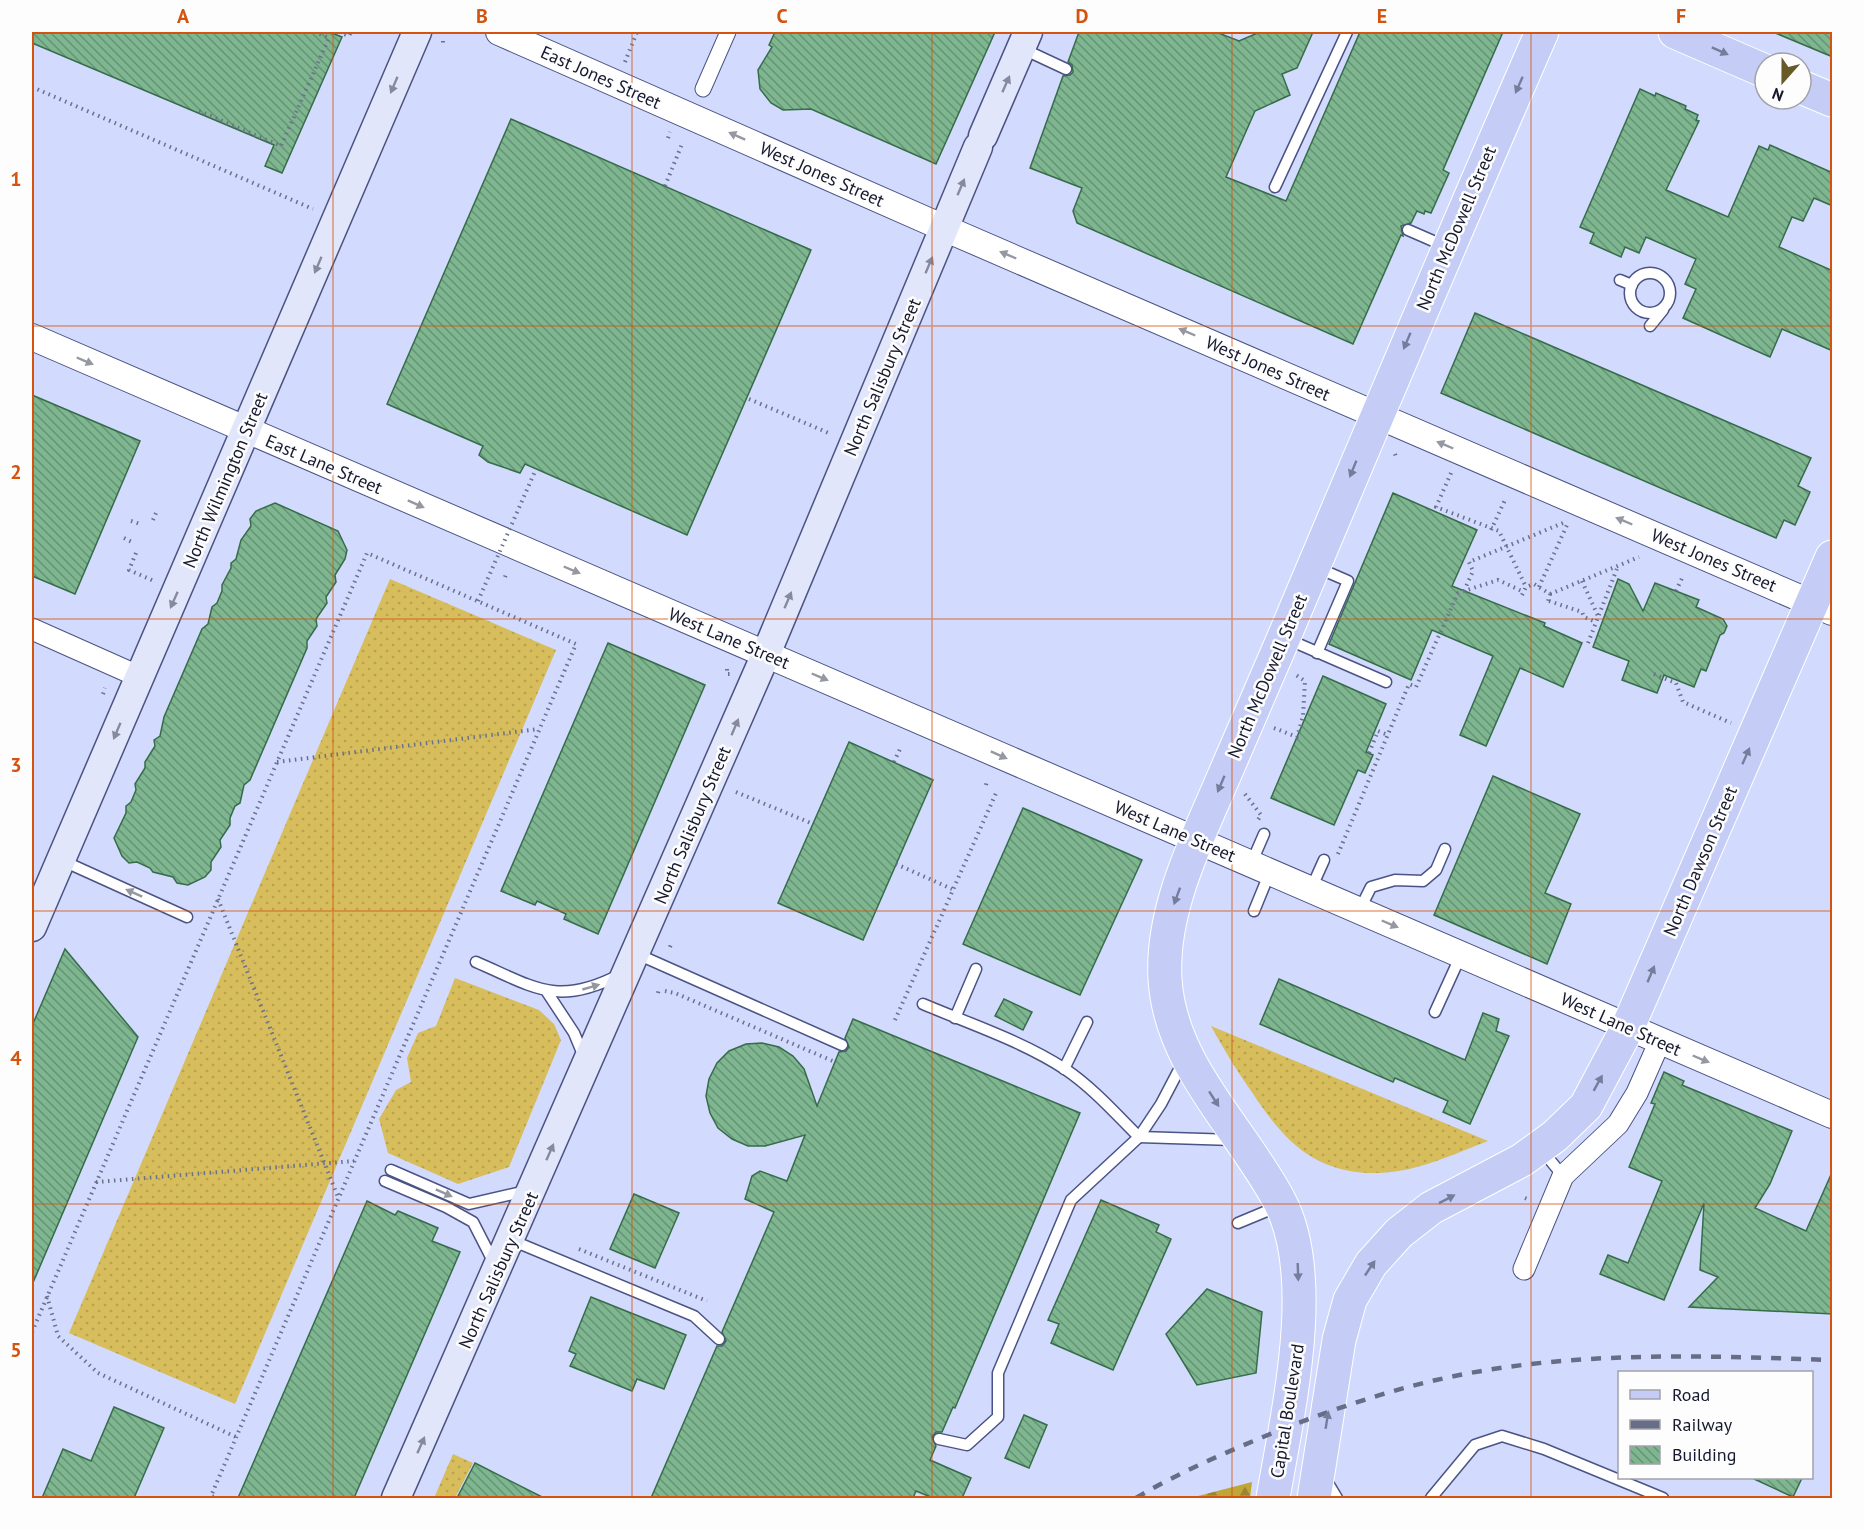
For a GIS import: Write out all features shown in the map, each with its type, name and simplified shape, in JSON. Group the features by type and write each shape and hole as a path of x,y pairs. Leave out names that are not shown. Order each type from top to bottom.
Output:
{"main road":[{"name":"North McDowell Street","path":"1300,1324 1298,1261 1282,1205 1186,1056 1174,1021 1165,980 1171,912 1197,841 1375,415 1542,32"},
{"path":"1675,32 1753,66"},
{"name":"North Wilmington Street","path":"32,927 247,430 430,36"},
{"name":"North Salisbury Street","path":"396,1498 498,1270 766,654 1025,40"},
{"path":"1813,92 1833,100"},
{"name":"North Dawson Street","path":"1319,1467 1339,1340 1350,1300 1371,1264 1399,1233 1431,1208 1522,1160 1555,1136 1586,1106 1628,1027 1822,607 1833,557"},
{"name":"Capital Boulevard","path":"1273,1498 1300,1324"},
{"path":"1314,1498 1319,1467"}],"street":[{"name":"East Jones Street","path":"499,32 704,122"},
{"path":"703,89 728,32"},
{"name":"West Jones Street","path":"704,122 1822,607"},
{"name":"East Lane Street","path":"32,338 518,547"},
{"name":"West Lane Street","path":"518,547 1833,1115"},
{"path":"33,635 140,677"},
{"path":"1524,1269 1563,1176 1618,1124 1637,1093 1660,1041"}],"lane":[{"path":"1275,187 1347,32"},
{"path":"1025,40 1066,69"},
{"path":"1408,230 1448,247"},
{"path":"1650,326 1665,308 1671,294 1670,287 1661,276 1650,273 1642,275 1632,285 1631,300 1638,309 1654,313 1665,308"},
{"path":"1620,280 1632,285"},
{"path":"1313,566 1348,581 1317,653"},
{"path":"1283,637 1386,682"},
{"path":"1254,911 1264,834"},
{"path":"1359,911 1371,887 1395,880 1423,881 1436,870 1445,849"},
{"path":"61,860 187,916"},
{"path":"1311,890 1324,860"},
{"path":"1435,1012 1461,955"},
{"path":"476,962 547,992 594,988 633,961 842,1045"},
{"path":"954,1017 976,969"},
{"path":"547,992 574,1033 587,1066"},
{"path":"923,1004 1025,1047 1064,1069 1099,1095 1139,1137 1241,1140"},
{"path":"1064,1069 1087,1022"},
{"path":"939,1439 967,1445 998,1417 998,1373 1071,1200 1139,1137 1161,1104 1186,1056"},
{"path":"1540,1147 1563,1176"},
{"path":"391,1170 469,1204 533,1189"},
{"path":"385,1181 446,1207 473,1222 498,1270"},
{"path":"1238,1222 1282,1205"},
{"path":"511,1240 694,1316 719,1339"},
{"path":"1431,1498 1475,1445 1502,1436 1544,1449 1663,1498"},
{"path":"1319,1467 1337,1498"}],"path":[{"path":"200,111 281,146 330,38 315,32"},
{"path":"339,32 349,36 351,32"},
{"path":"625,62 638,32"},
{"path":"430,36 443,47"},
{"path":"32,87 313,209"},
{"path":"668,138 670,132"},
{"path":"665,186 682,144"},
{"path":"748,399 831,434"},
{"path":"478,601 536,469"},
{"path":"1451,473 1436,507 1491,530 1499,531 1526,587"},
{"path":"1491,530 1505,500"},
{"path":"153,520 156,513"},
{"path":"131,521 140,524"},
{"path":"1464,591 1473,571 1469,562 1565,524 1539,587"},
{"path":"124,538 132,542"},
{"path":"136,553 129,570 154,581"},
{"path":"32,1332 367,553 576,644 211,1496 218,1498"},
{"path":"1550,594 1639,557"},
{"path":"1588,643 1618,566"},
{"path":"1676,591 1683,576"},
{"path":"1337,856 1409,684 1416,687 1458,593 1498,580 1523,594 1526,587 1534,584 1550,594"},
{"path":"1582,581 1599,615"},
{"path":"1550,594 1548,603 1582,612 1584,617 1596,622"},
{"path":"1599,615 1606,616"},
{"path":"1654,674 1676,683 1683,702 1731,723"},
{"path":"1273,728 1298,737 1303,716 1305,681 1296,675"},
{"path":"103,694 105,688"},
{"path":"277,762 539,729"},
{"path":"1369,753 1378,731 1388,735"},
{"path":"894,762 900,749"},
{"path":"1369,763 1375,766"},
{"path":"895,1020 997,791"},
{"path":"736,792 813,824"},
{"path":"1244,794 1261,815"},
{"path":"896,864 952,889"},
{"path":"218,899 339,1198"},
{"path":"670,947 672,942"},
{"path":"665,992 675,993 835,1062"},
{"path":"96,1182 354,1161"},
{"path":"1525,1198 1530,1200"},
{"path":"578,1248 707,1301"},
{"path":"47,1296 58,1336 98,1373 236,1437"}],"shaded area":[{"path":"390,579 556,650 235,1404 69,1333"},
{"path":"455,978 539,1010 554,1024 561,1040 509,1167 458,1184 388,1153 379,1119 396,1090 411,1082 407,1058 418,1033 436,1026"},
{"path":"1211,1026 1488,1141 1435,1162 1393,1172 1356,1172 1317,1160 1287,1138 1274,1123 1239,1073"},
{"path":"453,1454 473,1463 456,1496 459,1498 434,1498"}],"green space":[{"path":"1252,1482 1250,1498 1193,1498 1198,1496"}],"building":[{"path":"32,32 329,32 342,37 282,173 265,166 274,145 32,43"},
{"path":"775,32 995,32 936,164 811,109 783,110 771,103 760,89 758,70 772,47 769,45"},
{"path":"1079,32 1216,32 1239,41 1260,32 1313,32 1297,68 1282,74 1290,95 1255,111 1226,177 1286,201 1360,32 1503,32 1443,170 1449,173 1431,213 1425,211 1424,214 1417,211 1411,223 1401,226 1403,236 1401,235 1353,344 1077,223 1073,211 1082,188 1030,168 1063,76 1073,72 1072,65 1068,62"},
{"path":"1773,32 1833,32 1833,57"},
{"path":"1640,89 1686,106 1685,109 1698,115 1696,120 1699,121 1666,190 1728,217 1759,146 1768,150 1770,145 1833,173 1833,206 1814,198 1803,221 1792,217 1779,247 1833,271 1833,351 1782,329 1770,357 1683,318 1696,289 1685,284 1696,259 1646,237 1639,253 1625,247 1621,257 1590,243 1594,233 1580,227"},
{"path":"511,119 811,250 687,535 525,464 520,473 488,462 479,455 483,446 387,404"},
{"path":"1475,313 1811,458 1798,486 1810,492 1795,525 1784,520 1776,538 1441,393"},
{"path":"32,395 140,441 75,594 32,576"},
{"path":"1393,493 1477,530 1452,586 1545,623 1544,626 1582,643 1563,687 1520,668 1486,746 1460,735 1493,656 1432,630 1411,680 1329,644"},
{"path":"275,503 338,531 347,550 345,559 335,575 336,582 326,597 327,603 316,619 317,626 307,641 307,648 250,780 244,785 240,803 235,806 230,825 220,840 221,847 211,862 211,870 205,877 188,885 177,883 173,877 153,872 150,868 137,862 129,863 122,856 114,838 126,813 126,806 131,802 136,790 135,784 155,746 154,740 160,736 164,717 202,629 208,624 212,607 217,603 231,563 236,559 241,540 251,526 250,519 256,511"},
{"path":"1618,579 1629,584 1643,611 1655,583 1699,600 1696,607 1723,619 1727,626 1724,633 1720,635 1706,671 1701,669 1694,687 1664,675 1657,693 1622,680 1629,661 1593,647"},
{"path":"608,643 705,685 598,934 564,919 566,914 537,901 535,905 501,891"},
{"path":"1323,676 1386,704 1366,752 1373,755 1365,773 1358,770 1334,825 1271,798"},
{"path":"849,742 933,780 863,940 778,903"},
{"path":"1493,776 1580,814 1545,893 1571,904 1547,964 1434,915"},
{"path":"1023,808 1142,860 1080,995 963,944"},
{"path":"65,949 138,1037 32,1285 32,1026"},
{"path":"1279,979 1465,1060 1483,1013 1499,1019 1496,1031 1509,1036 1470,1124 1443,1112 1448,1101 1395,1078 1393,1082 1260,1024"},
{"path":"1004,999 1032,1012 1023,1030 995,1016"},
{"path":"853,1019 1080,1113 955,1408 953,1407 942,1432 936,1432 932,1437 936,1446 930,1460 971,1478 962,1498 933,1498 916,1491 913,1498 651,1498 717,1346 722,1346 726,1341 722,1332 774,1212 745,1199 752,1176 760,1171 787,1181 805,1135 765,1146 748,1146 732,1139 718,1128 710,1113 706,1096 709,1079 717,1063 729,1051 746,1044 762,1043 779,1047 793,1056 804,1069 817,1106 839,1052 846,1051 849,1047 845,1038"},
{"path":"1664,1072 1684,1081 1682,1085 1792,1131 1770,1184 1755,1208 1806,1231 1833,1170 1833,1314 1689,1307 1718,1277 1700,1270 1704,1203 1664,1300 1600,1274 1608,1255 1628,1263 1662,1181 1629,1167 1655,1104 1651,1103"},
{"path":"634,1194 679,1213 655,1268 610,1249"},
{"path":"1101,1200 1159,1225 1156,1232 1171,1239 1113,1370 1051,1343 1059,1324 1048,1320"},
{"path":"367,1201 395,1215 398,1211 438,1228 432,1241 460,1252 354,1498 238,1498"},
{"path":"1207,1289 1262,1312 1256,1373 1197,1385 1166,1334"},
{"path":"591,1297 686,1335 664,1389 637,1379 632,1391 570,1366 576,1354 569,1351"},
{"path":"114,1407 164,1428 134,1498 42,1498 63,1449 91,1461"},
{"path":"1024,1415 1047,1425 1029,1468 1005,1458"},
{"path":"475,1463 544,1498 457,1498"},
{"path":"1754,1479 1802,1479 1793,1497"}],"railway":[{"path":"1136,1498 1214,1458 1313,1417 1443,1378 1515,1366 1605,1358 1742,1357 1832,1360"}]}
